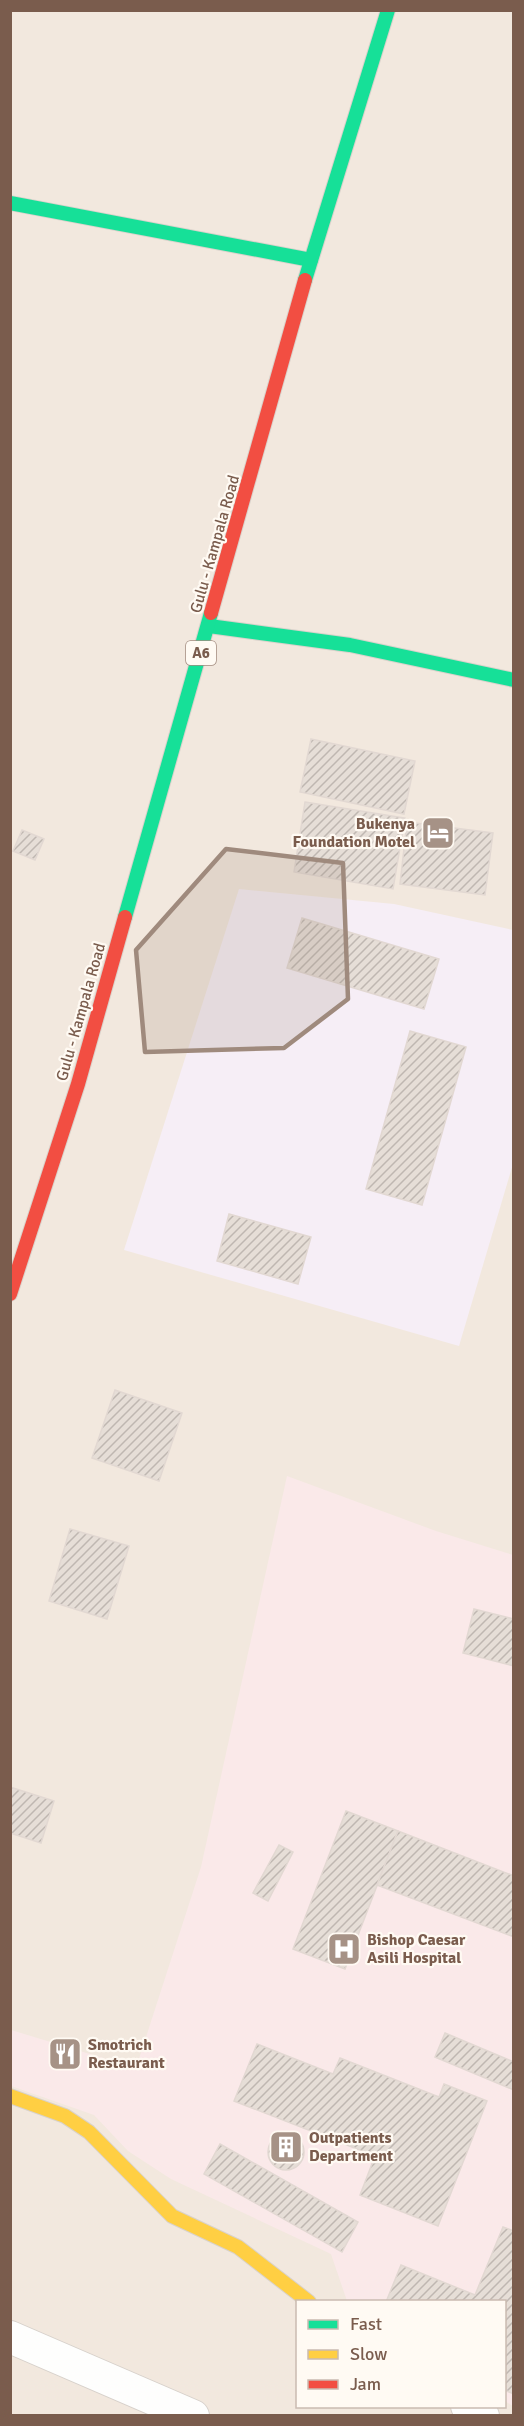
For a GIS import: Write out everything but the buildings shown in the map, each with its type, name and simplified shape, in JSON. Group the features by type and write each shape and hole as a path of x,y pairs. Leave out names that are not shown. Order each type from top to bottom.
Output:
{"main road":[{"name":"Gulu - Kampala Road","path":"10,1294 78,1084 311,260 388,10"},
{"path":"10,203 311,260"},
{"path":"209,626 350,645 513,680"},
{"path":"10,2096 65,2116 89,2132 172,2216 238,2247 308,2300"}],"street":[{"path":"10,2337 193,2415"}],"highlighted area":[{"path":"226,849 343,863 348,999 284,1048 145,1052 136,950"}],"shaded area":[{"path":"11,11 513,11 513,2415 11,2416"},
{"path":"239,889 394,904 513,930 513,1164 459,1346 124,1250"},
{"name":"Bishop Caesar Asili Hospital","path":"287,1476 436,1531 513,1555 513,2406 506,2402 506,2300 347,2300 331,2254 171,2179 128,2151 94,2115 11,2086 11,2030 136,2068 201,1867"}],"traffic: fast":[{"path":"305,280 388,10"},
{"path":"10,203 311,260"},
{"path":"125,917 211,613"},
{"path":"209,626 350,645 514,680"}],"traffic: slow":[{"path":"10,2096 65,2116 89,2132 172,2216 238,2247 306,2300"}],"traffic: jam":[{"path":"211,613 305,280"},
{"path":"10,1294 78,1084 125,917"}],"place":[{"name":"Bukenya Foundation Motel","path":"438,833"},
{"name":"Bishop Caesar Asili Hospital","path":"344,1949"},
{"name":"Smotrich Restaurant","path":"65,2054"},
{"name":"Outpatients Department","path":"286,2147"}]}
